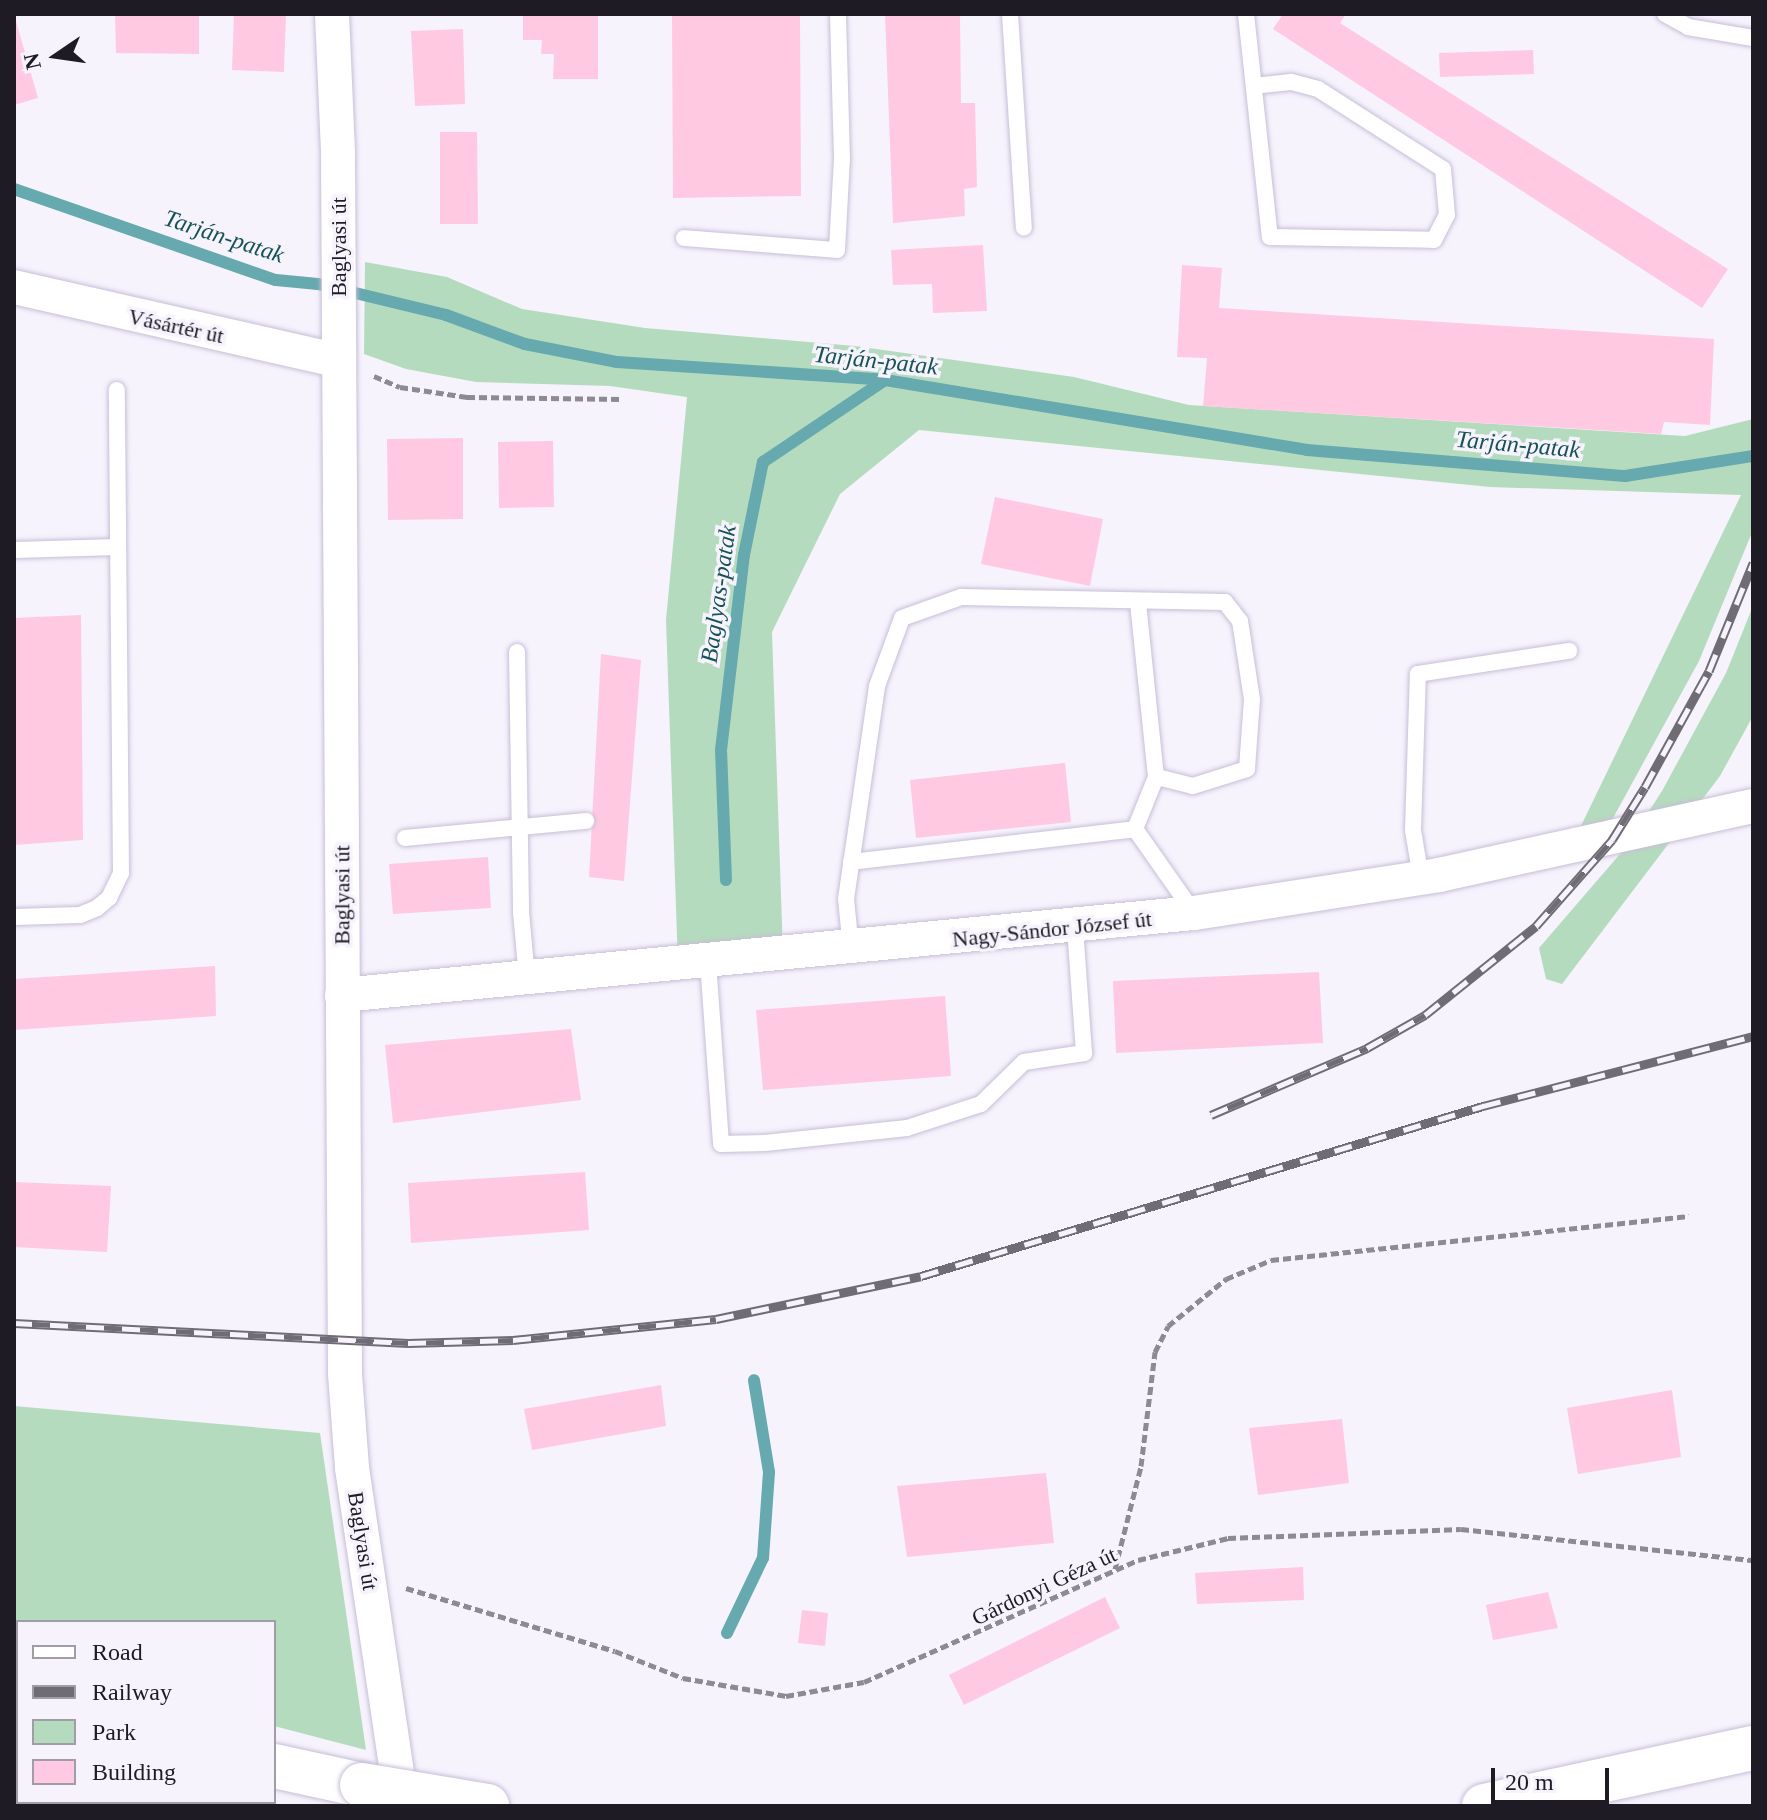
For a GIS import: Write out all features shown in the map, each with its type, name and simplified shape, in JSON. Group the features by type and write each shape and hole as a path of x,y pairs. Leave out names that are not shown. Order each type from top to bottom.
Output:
{"main road":[{"path":"1484,1806 1753,1748"},
{"path":"276,1766 380,1778 487,1806"}],"street":[{"name":"Baglyasi út","path":"332,14 339,252 345,1374 370,1584 380,1778 402,1806"},
{"name":"Vásártér út","path":"14,287 339,355"},
{"name":"Nagy-Sándor József út","path":"342,995 1075,928 1194,913 1421,878 1753,806"}],"lane":[{"path":"684,238 837,250 842,159 838,14"},
{"path":"1010,14 1024,228"},
{"path":"1246,14 1270,237 1434,240 1447,215 1443,169 1318,89 1291,82 1254,86"},
{"path":"1665,14 1688,27 1753,38"},
{"path":"14,917 89,912 109,898 121,873 117,390"},
{"path":"14,550 118,547"},
{"path":"851,949 846,899 877,686 902,618 961,597 1225,602 1240,621 1252,699 1247,769 1193,786 1156,777"},
{"path":"1135,829 1156,777 1138,602"},
{"path":"1421,878 1413,830 1418,674 1569,651"},
{"path":"517,652 527,978"},
{"path":"405,838 586,821"},
{"path":"851,862 1135,829"},
{"path":"1135,829 1194,913"},
{"path":"708,962 721,1144 765,1143 907,1128 981,1104 1024,1062 1084,1053 1075,928"}],"path":[{"path":"339,355 400,387 467,397 622,399"},
{"path":"1115,1570 1141,1466 1155,1352 1168,1326 1226,1279 1271,1260 1689,1216"},
{"name":"Gárdonyi Géza út","path":"370,1584 422,1589 683,1678 786,1696 864,1682 1115,1570 1178,1548 1228,1538 1461,1529 1753,1560"}],"green space":[{"path":"365,262 447,277 522,309 645,328 855,346 1074,377 1189,405 1685,436 1753,419 1753,530 1699,661 1612,820 1579,830 1741,495 1490,487 919,430 840,494 772,632 783,954 678,965 666,620 687,397 610,386 476,382 406,369 364,354"},
{"path":"1753,606 1753,716 1720,776 1562,984 1546,979 1539,948 1626,847 1662,791 1726,673"},
{"path":"14,1406 320,1433 366,1750 276,1727 276,1620 16,1620 14,1665"}],"building":[{"path":"14,14 38,98 14,105"},
{"path":"115,14 199,14 199,54 116,53"},
{"path":"234,14 286,14 284,72 232,70"},
{"path":"523,14 598,14 598,79 553,79 554,54 541,54 542,40 523,40"},
{"path":"672,14 800,14 801,196 673,198"},
{"path":"885,14 960,14 961,103 975,103 977,187 964,189 965,216 893,223"},
{"path":"1283,14 1346,14 1340,23 1728,269 1702,308 1273,29"},
{"path":"463,29 465,104 415,106 411,31"},
{"path":"1533,50 1534,74 1440,77 1439,53"},
{"path":"440,132 477,132 478,224 440,224"},
{"path":"983,245 987,311 933,313 932,284 893,285 891,250"},
{"path":"1182,265 1222,268 1219,308 1714,339 1710,425 1664,422 1661,434 1203,406 1207,358 1177,357"},
{"path":"463,438 463,519 388,520 387,439"},
{"path":"553,441 554,507 499,508 498,442"},
{"path":"995,497 1103,519 1090,586 981,564"},
{"path":"81,615 83,840 14,845 14,618"},
{"path":"601,654 641,660 624,881 589,877"},
{"path":"1065,763 1071,822 916,838 910,780"},
{"path":"488,857 491,908 393,914 389,864"},
{"path":"215,966 216,1016 14,1030 14,979"},
{"path":"1319,972 1323,1043 1116,1053 1113,981"},
{"path":"945,996 951,1076 763,1090 756,1010"},
{"path":"571,1029 581,1100 393,1123 385,1045"},
{"path":"585,1172 589,1230 411,1243 408,1183"},
{"path":"14,1182 111,1186 107,1252 14,1247"},
{"path":"661,1385 666,1426 532,1450 524,1409"},
{"path":"1672,1390 1681,1457 1578,1474 1567,1408"},
{"path":"1342,1419 1349,1483 1258,1495 1249,1428"},
{"path":"1046,1473 1054,1543 907,1557 897,1486"},
{"path":"1303,1567 1304,1600 1197,1604 1195,1573"},
{"path":"1548,1592 1558,1628 1493,1640 1486,1605"},
{"path":"1105,1597 1120,1628 964,1705 949,1675"},
{"path":"802,1610 828,1613 825,1646 798,1643"}],"waterway":[{"name":"Tarján-patak","path":"14,189 276,280 318,284 446,315 525,344 617,362 885,380 1307,450 1625,476 1753,456"},
{"name":"Baglyas-patak","path":"726,880 721,750 744,555 763,462 885,380"},
{"path":"727,1633 763,1558 769,1472 754,1380"}],"railway":[{"path":"1211,1115 1367,1048 1425,1015 1536,926 1612,840 1645,787 1709,671 1753,563"},
{"path":"14,1323 408,1343 513,1340 716,1319 921,1276 1483,1106 1753,1036"}]}
